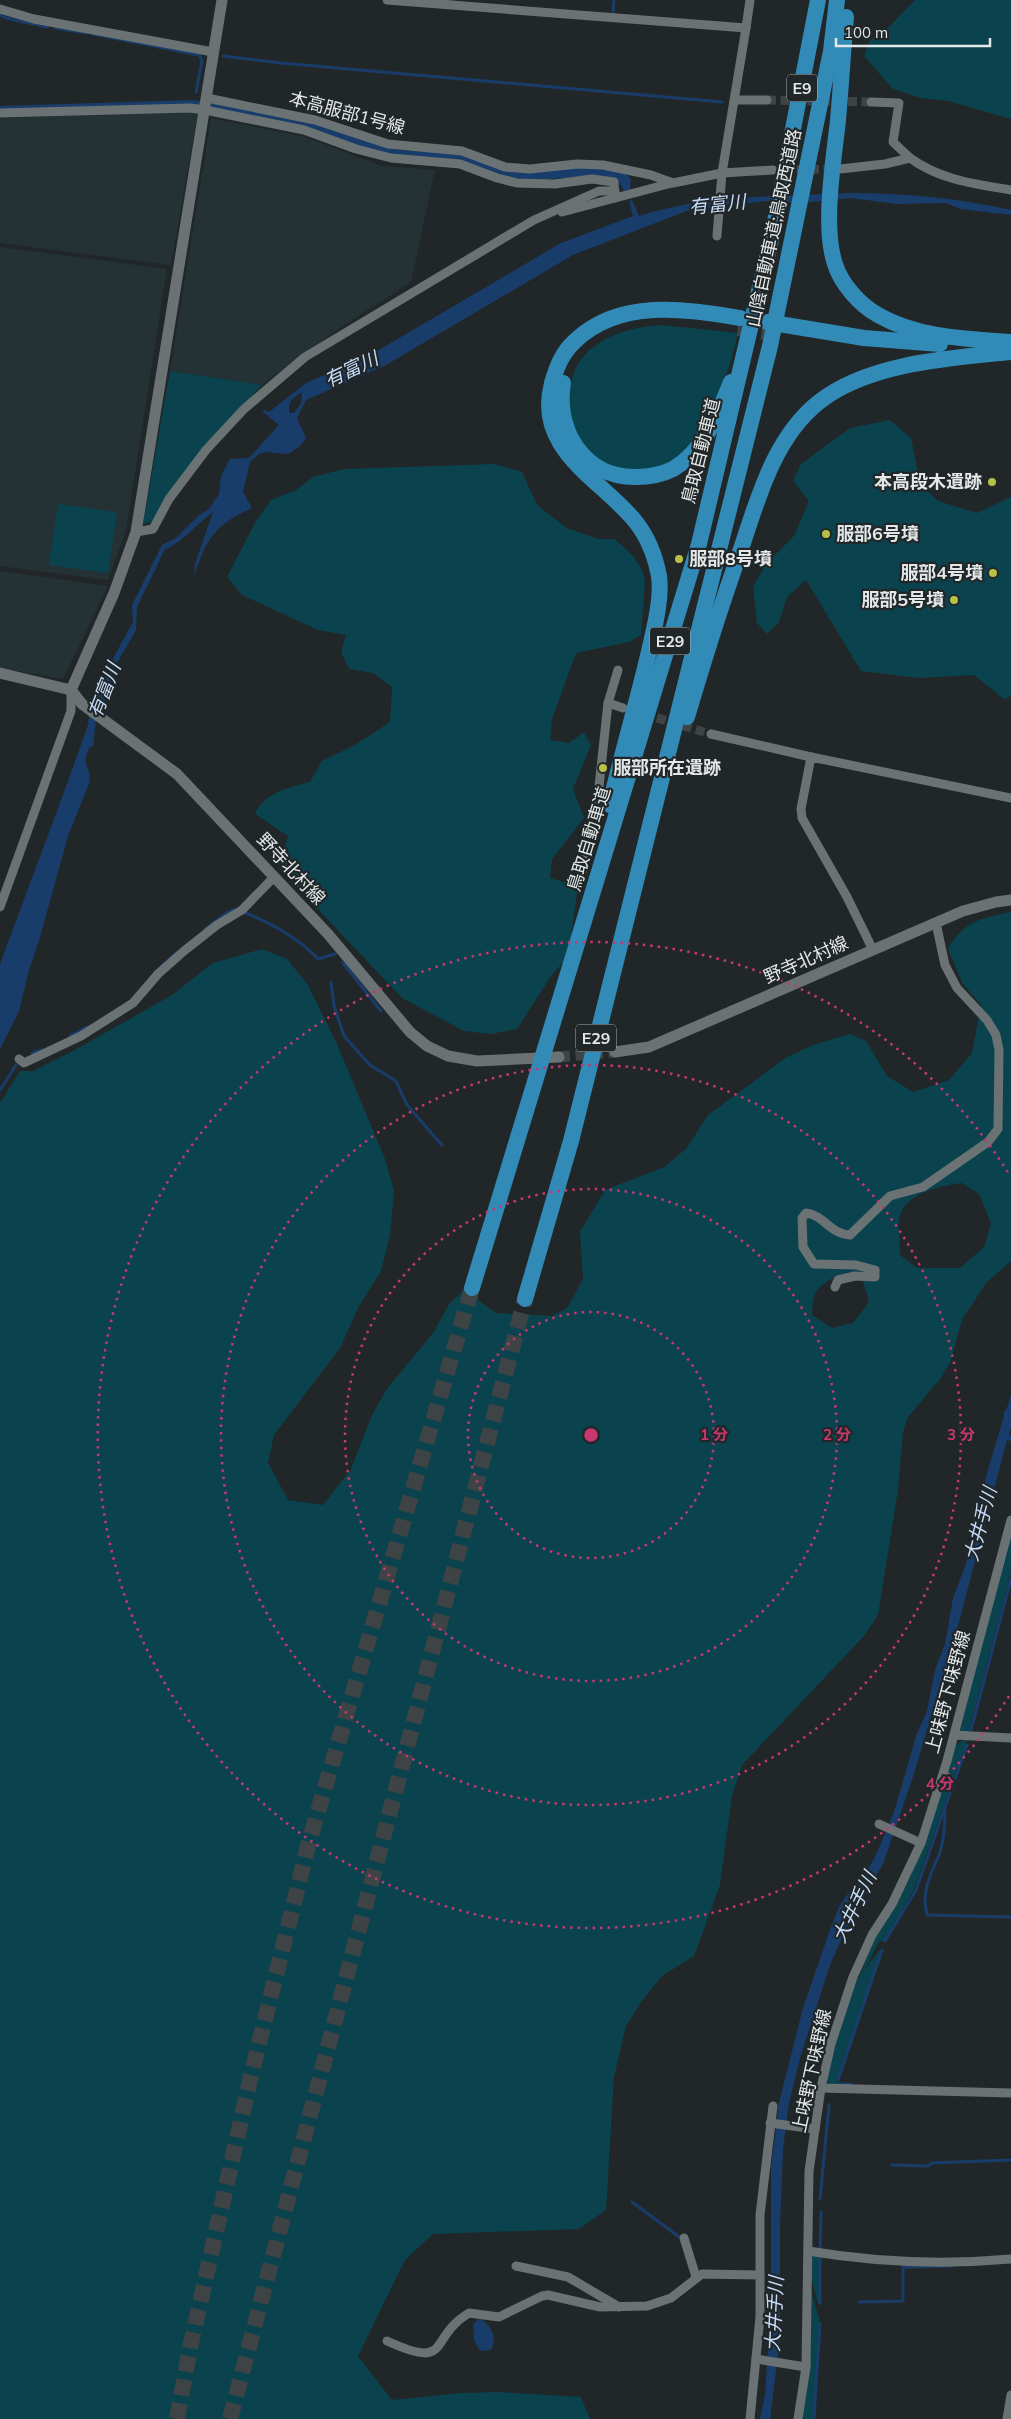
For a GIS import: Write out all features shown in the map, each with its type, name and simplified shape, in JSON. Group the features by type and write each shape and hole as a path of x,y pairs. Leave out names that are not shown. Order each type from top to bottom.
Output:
{"highway":[{"name":"山陰自動車道;鳥取西道路","path":"742,329 759,292 773,232 779,173 818,0"},
{"name":"山陰自動車道;鳥取西道路","path":"767,333 807,174 831,51 837,0"},
{"path":"847,0 836,171 830,229 834,263 844,283 858,299 877,315 907,327 936,335 1011,343"},
{"path":"742,329 692,320 647,320 624,324 590,339 577,352 564,377 561,395 562,417 568,436 581,454 611,474 627,477 653,476 672,469 681,463 704,439 718,413 731,381 759,292"},
{"path":"580,939 614,788 654,626 659,578 654,553 634,520 584,474 563,446 552,421 550,391 556,368 565,350 584,332 622,314 651,309 680,309 742,329"},
{"name":"鳥取自動車道","path":"472,1288 699,544 742,329"},
{"path":"767,333 943,344 1011,343"},
{"path":"767,333 860,347 967,356"},
{"name":"E29","path":"525,1299 571,1141 661,776 720,550 767,333"},
{"path":"661,776 681,741 710,640 763,486 788,435 800,420 819,402 870,375 967,356 1011,352"}],"street":[{"path":"0,906 72,711 71,690 114,593 136,532 222,0"},
{"path":"387,0 746,28"},
{"path":"717,236 722,173 736,100 750,0"},
{"path":"0,9 34,19 213,52"},
{"path":"736,100 767,100"},
{"path":"871,102 899,103 893,142 910,158 934,172 959,181 1011,190"},
{"path":"0,113 190,108 206,104 304,130 356,149 391,158 460,164 497,178 517,183 556,184 592,179 614,182 615,194"},
{"name":"本高服部1号線","path":"206,104 315,120 388,144 462,151 505,167 530,169 577,164 603,165 651,175 673,183"},
{"path":"836,171 885,164 910,158"},
{"path":"136,532 153,529 169,499 206,450 244,409 305,357 537,218 615,194 722,173 779,173"},
{"path":"582,872 597,805 608,704 618,670"},
{"path":"0,673 71,690"},
{"name":"野寺北村線","path":"71,690 82,704 139,744 177,774 328,934 410,1032 427,1046 448,1056 477,1061 559,1057"},
{"path":"608,704 623,708"},
{"path":"711,734 811,757 1011,798"},
{"path":"811,757 801,809 802,818 847,897 872,950"},
{"path":"19,1059 24,1063 81,1036 133,1003 158,974 217,925 242,910 274,878"},
{"name":"野寺北村線","path":"615,1052 649,1048 936,922 963,911 1011,900"},
{"path":"835,1287 838,1280 846,1278 855,1276 875,1277 875,1270 856,1265 814,1264 803,1247 802,1218 806,1213 812,1213 839,1234 850,1235 890,1196 923,1187 988,1142 998,1129 999,1050 996,1035 987,1020 957,988 945,965 936,922"},
{"name":"上味野下味野線","path":"798,2419 804,2367 812,2128 821,2088 841,2009 853,1977 872,1935 892,1904 917,1841 954,1735 1011,1520"},
{"path":"954,1735 1011,1738"},
{"path":"878,1824 917,1841"},
{"path":"821,2088 1011,2093"},
{"path":"750,2419 758,2360 760,2215 773,2106"},
{"path":"772,2123 812,2128"},
{"path":"684,2238 696,2277"},
{"path":"808,2251 846,2257 936,2262 1011,2259"},
{"path":"516,2266 568,2277 620,2308"},
{"path":"387,2341 424,2355 431,2353 459,2320 470,2313 499,2317 542,2296 554,2296 600,2307 651,2306 664,2302 702,2274 760,2275"},
{"path":"758,2360 804,2367"},
{"path":"1007,2419 1011,2395"}],"shaded area":[{"path":"915,0 1011,0 1011,119 948,101 921,98 893,89 864,56 870,40 883,33"},
{"path":"198,111 171,265 0,243 0,118"},
{"path":"211,118 305,137 382,166 435,170 411,282 341,327 262,385 170,371"},
{"path":"0,247 167,269 126,530 108,580 0,566"},
{"path":"661,325 738,333 725,378 716,402 704,425 690,445 673,460 652,469 628,469 609,464 598,459 588,451 574,431 570,403 571,384 576,368 585,355 596,345 610,337 643,327"},
{"path":"170,371 262,385 197,455 152,522 143,524"},
{"path":"890,420 911,438 920,484 938,501 977,513 1011,497 1011,696 1004,699 974,675 919,678 861,671 806,580 787,597 779,622 767,634 757,623 753,587 766,564 794,536 809,501 793,481 801,464 850,428"},
{"path":"494,464 522,472 537,505 567,528 598,539 614,539 638,563 645,582 641,635 629,642 576,653 552,719 550,740 569,743 584,732 591,745 573,789 584,818 552,859 550,878 578,886 568,957 551,976 517,1029 491,1034 464,1031 402,998 279,868 288,836 255,814 259,807 264,801 278,792 310,782 322,761 355,745 390,722 392,687 373,673 349,669 341,652 346,635 318,630 242,595 227,577 256,521 271,500 296,490 313,477 344,469"},
{"path":"58,504 117,512 108,573 49,565"},
{"path":"0,571 108,586 63,679 0,668"},
{"path":"1011,912 1011,1261 986,1283 962,1320 950,1363 940,1379 908,1417 903,1432 898,1490 878,1615 864,1636 742,1765 732,1796 720,1885 694,1956 662,1976 641,2002 626,2026 614,2077 606,2210 579,2229 433,2234 405,2260 358,2356 392,2400 461,2393 498,2392 581,2397 590,2419 0,2419 0,1103 20,1071 33,1071 73,1051 172,995 213,963 262,949 287,959 308,985 337,1044 385,1159 394,1191 390,1235 381,1271 359,1306 340,1348 274,1435 268,1463 288,1500 323,1505 351,1469 372,1415 386,1390 433,1333 449,1304 464,1290 496,1313 552,1316 567,1308 583,1279 580,1232 605,1190 664,1167 687,1148 708,1115 787,1057 813,1045 850,1034 866,1041 887,1076 913,1092 949,1080 972,1053 981,1005 963,984 948,949 960,932 974,922","holes":["962,1183 979,1194 991,1223 984,1247 960,1268 917,1268 900,1255 899,1220 902,1211 907,1203 924,1192","836,1276 863,1281 869,1302 853,1323 832,1328 812,1315 812,1307 816,1291"]},
{"path":"1011,1528 1011,1572 968,1734 962,1733 960,1729"},
{"path":"968,1738 914,1889 884,1941 879,1941 867,1965 859,1975 876,1936 909,1880 956,1744"},
{"path":"881,1949 836,2086 829,2085 829,2066 832,2051 851,1991 867,1966"},
{"path":"820,2254 818,2304 809,2269 812,2257"},
{"path":"810,2287 820,2322 813,2419 805,2419 802,2415"}],"water":[{"path":"191,100 217,103 323,126 397,150 458,153 489,165 595,168 626,174 631,179 630,190 624,191 617,179 592,176 525,181 392,155 211,108 0,110 0,106"},
{"name":"有富川","path":"850,193 911,195 971,202 1011,210 1011,215 960,209 946,203 897,204 851,198 801,203 767,201 689,210 573,255 386,365 306,400 297,418 306,438 299,447 288,454 265,452 259,454 250,462 243,492 252,508 228,521 214,534 203,551 194,576 195,564 213,512 176,544 165,549 137,607 136,630 116,665 96,720 93,746 89,748 85,760 90,775 89,784 68,836 19,1011 0,1049 0,964 67,784 88,725 89,714 111,662 133,622 132,605 162,545 176,538 199,515 209,509 219,494 221,476 230,459 249,458 279,425 262,411 269,412 306,383 372,354 561,243 633,216 629,201 632,200 639,216 665,209 717,200","holes":["302,392 301,403 294,413 290,413 290,403"]},
{"name":"大井手川","path":"1011,1395 1011,1427 1009,1435 1011,1436 1011,1441 1007,1440 959,1622 914,1774 883,1864 849,1922 830,1965 800,2058 789,2103 783,2149 780,2225 780,2338 770,2419 760,2419 765,2394 771,2308 771,2167 779,2103 803,2008 831,1927 839,1907 847,1895 858,1886 875,1857 894,1812 916,1736 927,1711 935,1670 945,1644 953,1598 966,1564 987,1473 1004,1416 1003,1413 1007,1408"},
{"path":"479,2318 487,2324 492,2332 494,2340 491,2350 480,2351 474,2340 473,2325"}],"waterway":[{"path":"444,0 453,1"},
{"path":"613,13 614,0"},
{"path":"0,15 47,27"},
{"path":"55,28 87,33"},
{"path":"93,34 199,55 202,61 196,92"},
{"path":"223,56 281,63 722,102"},
{"path":"204,930 228,912 234,910"},
{"path":"246,913 285,932 318,959 335,954"},
{"path":"155,972 176,953"},
{"path":"343,963 381,1011"},
{"path":"331,982 334,1006 344,1036 370,1065 396,1081 407,1105 442,1145"},
{"path":"70,1036 87,1027"},
{"path":"32,1053 42,1050"},
{"path":"0,1090 16,1065"},
{"path":"971,1730 1011,1579"},
{"path":"885,1941 916,1890 967,1745"},
{"path":"945,1812 942,1844 926,1891 925,1907 927,1915 1011,1917"},
{"path":"838,2080 882,1950"},
{"path":"838,2084 850,2084"},
{"path":"820,2199 829,2105"},
{"path":"892,2165 928,2166 932,2163 1011,2160"},
{"path":"632,2202 682,2239"},
{"path":"820,2249 821,2212"},
{"path":"820,2258 820,2303"},
{"path":"859,2302 903,2301 903,2267 952,2266"},
{"path":"814,2417 820,2324"}],"tunnel":[{"path":"767,100 871,102"},
{"path":"783,170 835,169"},
{"path":"738,328 765,332"},
{"path":"644,714 711,734"},
{"path":"559,1057 615,1052"},
{"path":"177,2419 190,2348 250,2080 309,1842 472,1288"},
{"path":"230,2419 525,1299"}],"place":[{"name":"本高段木遺跡","path":"992,482"},
{"name":"服部6号墳","path":"826,534"},
{"name":"服部8号墳","path":"679,559"},
{"name":"服部4号墳","path":"993,573"},
{"name":"服部5号墳","path":"954,600"},
{"name":"服部所在遺跡","path":"603,768"}]}
